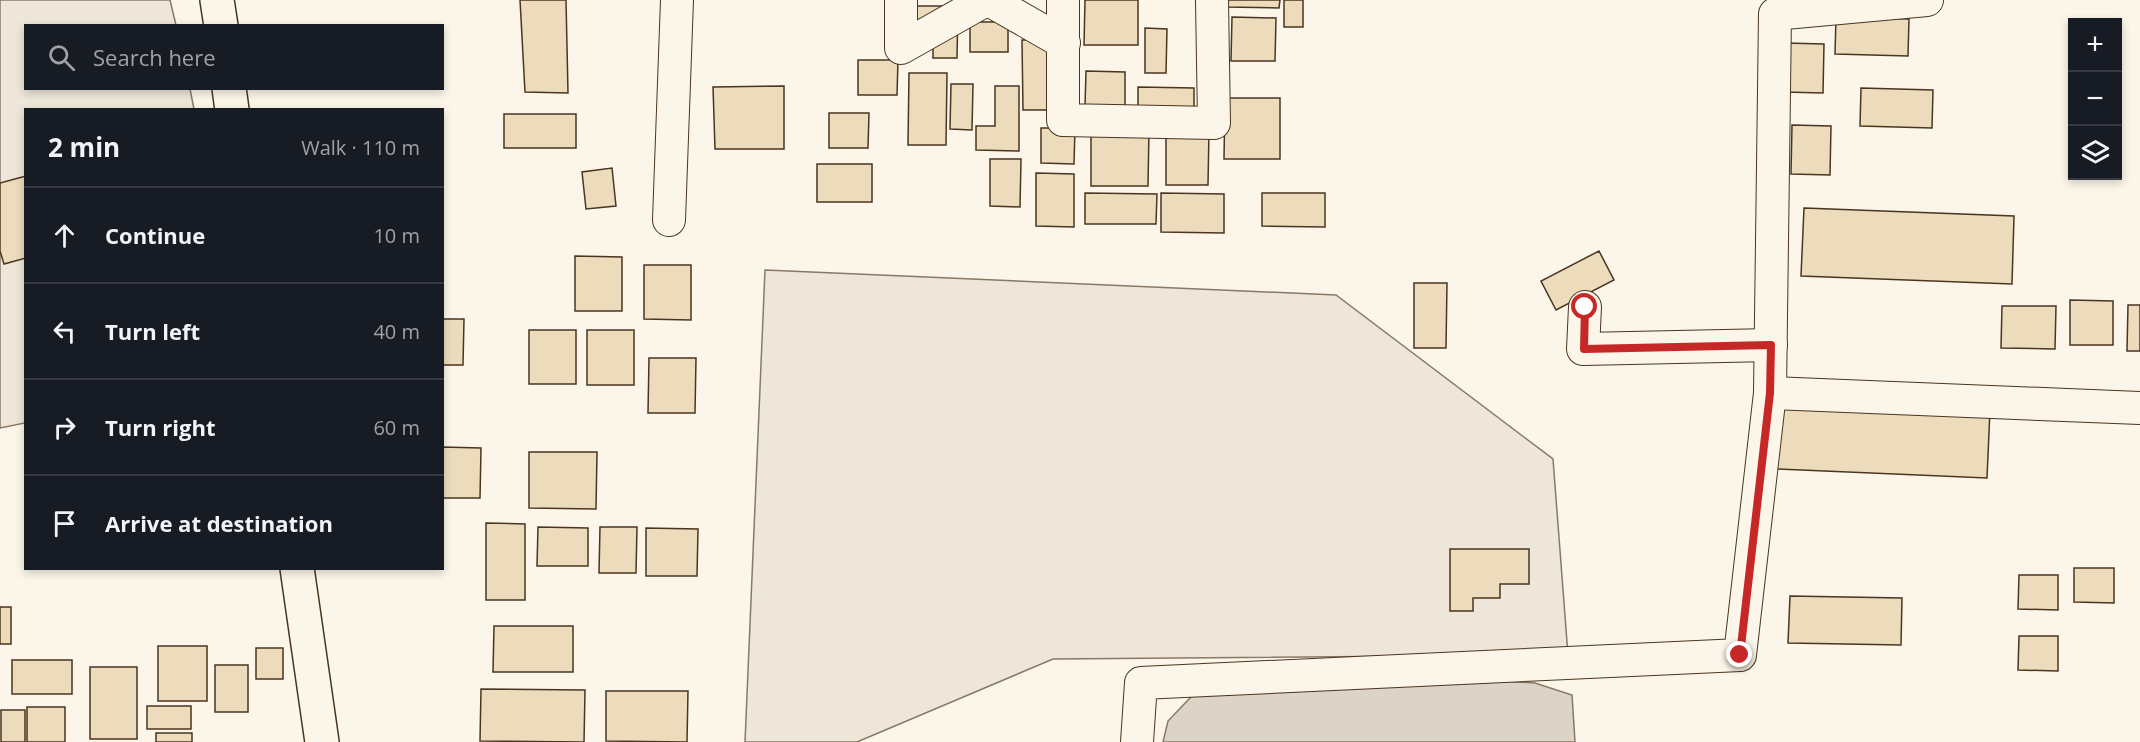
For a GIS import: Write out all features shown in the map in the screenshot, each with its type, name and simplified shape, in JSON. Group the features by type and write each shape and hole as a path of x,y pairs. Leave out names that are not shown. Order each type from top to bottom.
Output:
{"highway":[{"path":"217,0 221,24"},
{"path":"230,90 232,108"},
{"path":"297,570 322,742"}],"street":[{"path":"669,220 677,0"},
{"path":"901,0 901,48 987,0 1064,43"},
{"path":"1063,0 1063,120 1214,123 1212,0"},
{"path":"1137,742 1141,683 1740,655 1770,393 1775,14 1927,0"},
{"path":"1585,307 1584,349 1771,345"},
{"path":"1770,393 2140,408"}],"shaded area":[{"path":"0,0 170,0 176,24 24,24 24,90 190,90 194,108 24,108 24,423 0,428"},
{"path":"765,270 1336,295 1553,459 1568,655 1053,659 857,742 745,742"},
{"path":"1245,676 1472,679 1535,683 1572,695 1575,742 1163,742 1168,721 1191,697"}],"building":[{"path":"520,0 566,0 568,93 525,92"},
{"path":"1085,0 1138,0 1138,45 1084,45"},
{"path":"1226,0 1280,0 1279,8 1226,7"},
{"path":"1284,0 1303,0 1303,27 1284,27"},
{"path":"912,6 958,6 957,58 933,58 933,39 912,38"},
{"path":"1232,17 1276,18 1275,61 1231,61"},
{"path":"1836,17 1909,19 1908,56 1835,54"},
{"path":"970,22 1008,22 1008,52 970,52"},
{"path":"1145,28 1167,29 1166,73 1145,73"},
{"path":"1053,39 1053,110 1023,110 1022,40"},
{"path":"1785,43 1824,44 1823,93 1784,92"},
{"path":"858,60 898,60 897,95 858,95"},
{"path":"1086,71 1125,72 1125,106 1085,106"},
{"path":"909,73 947,73 946,145 908,145"},
{"path":"951,84 973,84 972,130 950,129"},
{"path":"784,86 784,149 715,149 713,87"},
{"path":"995,86 1019,86 1019,151 976,150 976,126 995,126"},
{"path":"1138,87 1194,88 1194,113 1138,113"},
{"path":"1861,88 1933,90 1932,128 1860,126"},
{"path":"1225,98 1280,98 1280,159 1224,159"},
{"path":"829,113 869,113 868,148 829,148"},
{"path":"504,114 576,114 576,148 504,148"},
{"path":"1792,125 1831,126 1830,175 1791,174"},
{"path":"1041,128 1075,128 1074,164 1041,163"},
{"path":"1091,129 1149,129 1148,186 1091,186"},
{"path":"1166,130 1209,130 1208,185 1166,185"},
{"path":"990,159 1021,159 1020,207 990,206"},
{"path":"817,164 872,164 872,202 817,202"},
{"path":"612,168 616,206 586,209 582,172"},
{"path":"1036,173 1074,174 1074,227 1036,226"},
{"path":"24,177 24,259 4,264 0,251 0,183"},
{"path":"1085,193 1157,194 1156,224 1085,224"},
{"path":"1161,193 1224,194 1224,233 1161,232"},
{"path":"1262,193 1325,193 1325,227 1262,226"},
{"path":"1804,208 2014,216 2012,284 1801,276"},
{"path":"1599,251 1614,280 1556,310 1541,281"},
{"path":"575,256 622,257 622,311 575,311"},
{"path":"644,265 691,265 691,320 644,319"},
{"path":"1414,283 1447,283 1446,348 1414,348"},
{"path":"2070,300 2113,301 2113,345 2070,345"},
{"path":"2128,305 2140,305 2140,351 2127,351"},
{"path":"2002,306 2056,306 2055,349 2001,348"},
{"path":"444,319 464,319 463,365 444,365"},
{"path":"529,330 576,330 576,384 529,384"},
{"path":"587,330 634,330 634,385 587,385"},
{"path":"649,358 696,358 695,413 648,413"},
{"path":"1779,401 1990,410 1987,478 1776,469"},
{"path":"444,447 481,448 480,498 444,498"},
{"path":"529,452 597,452 596,509 529,508"},
{"path":"486,523 525,524 525,600 486,600"},
{"path":"538,527 588,528 588,566 537,566"},
{"path":"600,527 637,527 636,573 599,573"},
{"path":"646,528 698,529 697,576 646,576"},
{"path":"1450,549 1529,549 1529,584 1500,584 1500,598 1473,598 1473,611 1450,611"},
{"path":"2074,568 2114,568 2114,603 2074,602"},
{"path":"2019,575 2058,575 2058,610 2018,609"},
{"path":"1790,596 1902,598 1901,645 1788,643"},
{"path":"0,607 11,607 11,644 0,644"},
{"path":"494,626 573,626 573,672 493,672"},
{"path":"2019,636 2058,636 2058,671 2018,670"},
{"path":"158,646 207,646 207,701 158,701"},
{"path":"256,648 283,648 283,679 256,679"},
{"path":"12,660 72,660 72,694 12,694"},
{"path":"215,665 248,665 248,712 215,712"},
{"path":"90,667 137,667 137,739 90,739"},
{"path":"481,689 585,690 584,742 480,741"},
{"path":"606,691 688,691 687,742 606,741"},
{"path":"147,706 191,706 191,729 147,729"},
{"path":"27,707 65,707 65,742 27,742"},
{"path":"1,710 25,710 25,742 1,742"},
{"path":"156,733 192,733 192,742 156,742"}],"route":[{"path":"1585,307 1584,349 1771,345 1770,393 1740,655"}]}
